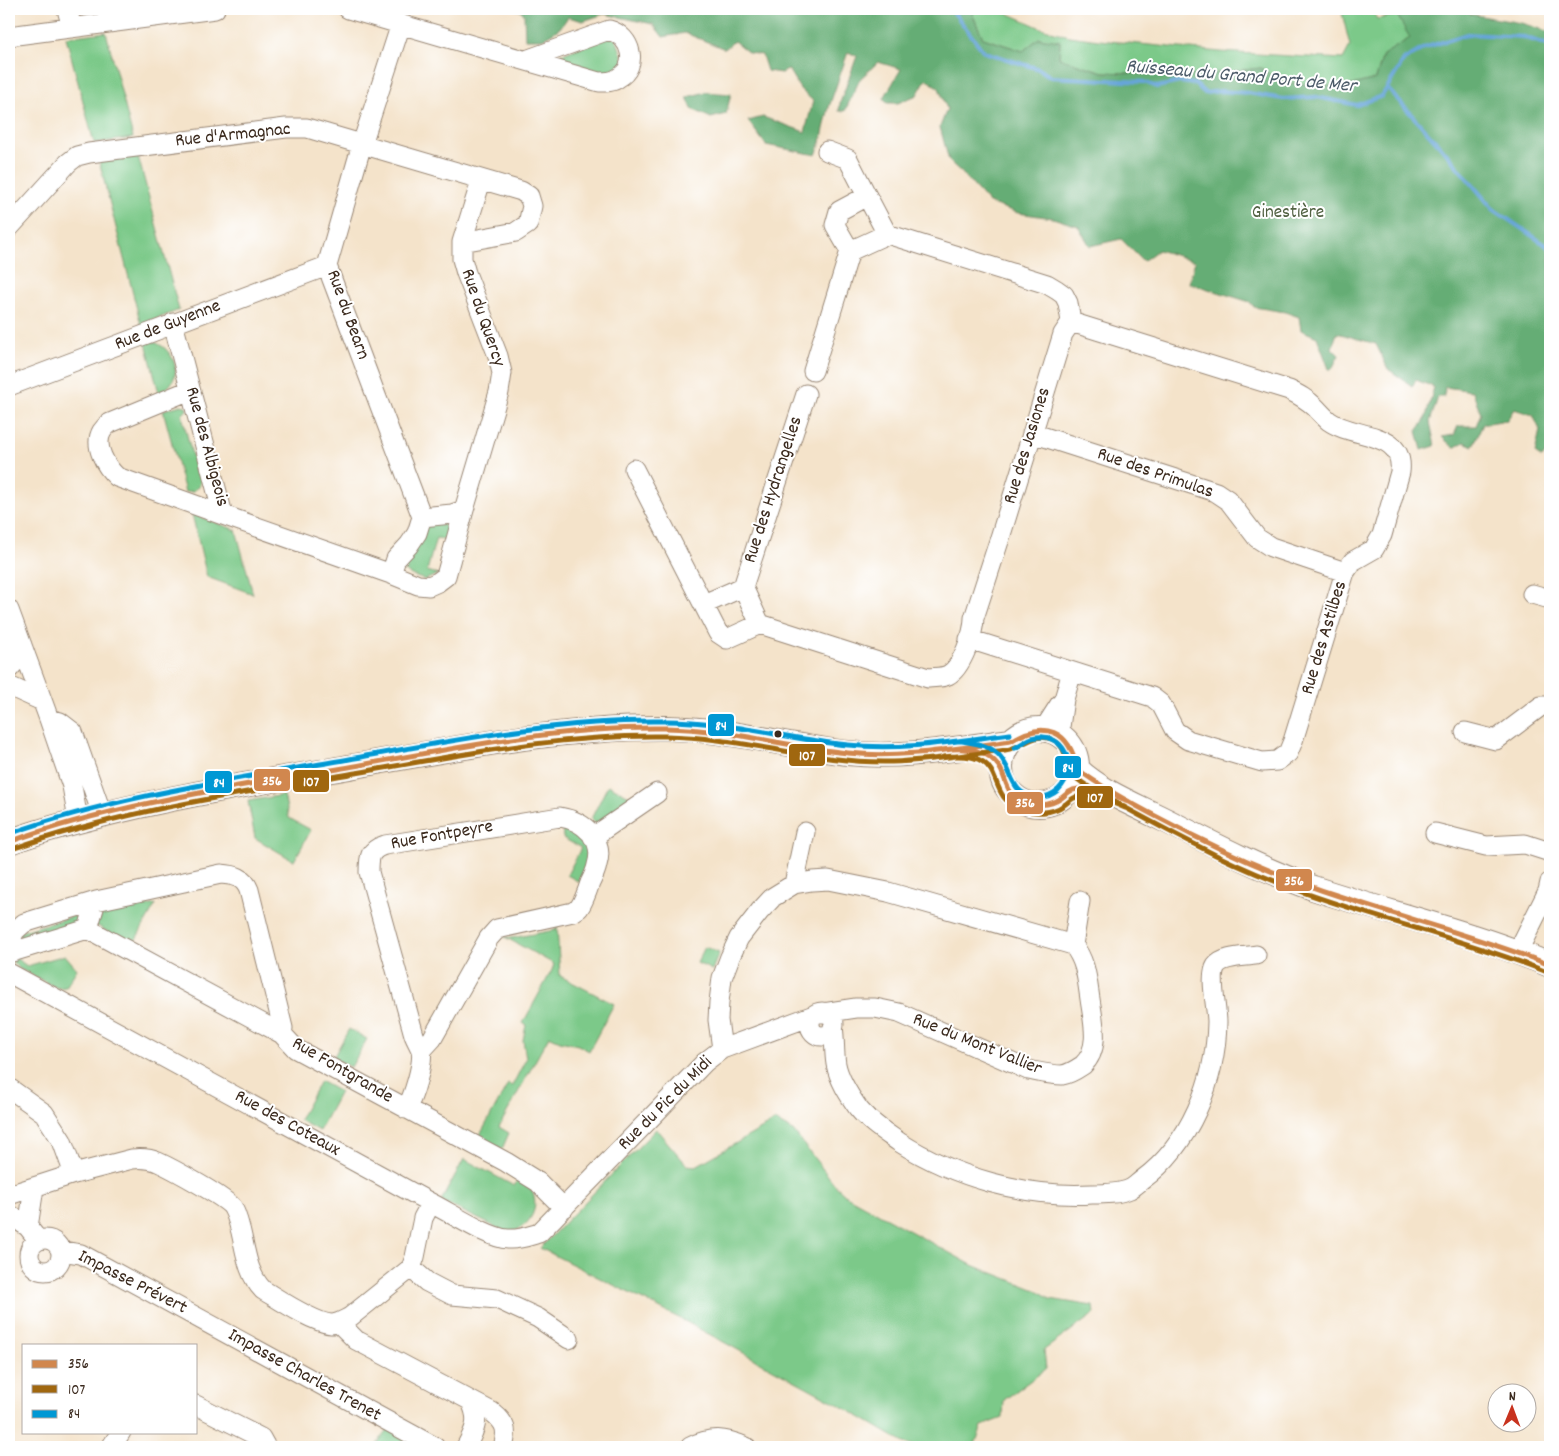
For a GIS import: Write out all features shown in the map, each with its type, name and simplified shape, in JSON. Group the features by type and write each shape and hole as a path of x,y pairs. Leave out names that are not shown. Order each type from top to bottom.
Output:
{"main road":[{"path":"9,842 78,820 203,792 492,743 592,730 638,728 700,730 872,755 961,748 1010,741"},
{"path":"1032,729 1052,732 1067,740 1073,749 1078,768 1075,781 1068,792 1059,800 1046,805 1034,805 1021,801 1011,793 1004,782 1001,760 1004,750 1010,741 1032,729"},
{"path":"961,748 976,750 987,755 995,761 1001,770"},
{"path":"1078,768 1096,783 1125,800 1234,855 1282,876 1313,888 1489,942 1550,965"},
{"path":"1068,792 1079,789 1091,790 1125,800"}],"street":[{"path":"67,9 72,28"},
{"path":"9,36 72,28 92,17 215,9"},
{"path":"348,9 599,82 618,79 624,74 628,66 630,50 622,35 609,30 522,59"},
{"name":"Rue du Bearn","path":"401,24 362,144 327,266 422,517"},
{"name":"Rue d'Armagnac","path":"9,228 68,163 77,156 286,128 307,128 521,191 529,196 532,206 528,224 516,232 462,242"},
{"path":"827,151 848,159 887,234"},
{"path":"462,242 481,180"},
{"path":"813,371 850,251 835,225 839,211 867,196"},
{"path":"850,251 887,234 1046,284 1064,295 1068,303 1071,322"},
{"name":"Rue du Quercy","path":"391,574 424,586 438,582 446,576 499,392 502,373 498,356 466,274 462,259 462,242"},
{"name":"Rue de Guyenne","path":"9,386 327,266"},
{"name":"Rue des Jasiones","path":"760,624 928,678 949,674 956,668 962,659 974,629 974,618 1063,334 1071,322"},
{"name":"Rue des Astilbes","path":"969,639 1152,697 1161,704 1175,731 1188,740 1262,762 1277,761 1288,753 1293,741 1345,572 1353,561 1374,549 1382,535 1402,462 1396,448 1388,442 1344,428 1329,421 1302,396 1289,390 1071,322"},
{"name":"Rue des Albigeois","path":"174,324 223,516 391,574"},
{"path":"190,390 110,422 102,430 99,440 101,453 109,470 116,477 223,516"},
{"name":"Rue des Hydrangelles","path":"743,587 806,394"},
{"name":"Rue des Primulas","path":"1032,433 1216,492 1228,500 1257,538 1271,547 1345,572"},
{"path":"634,469 718,633 726,639 760,624 743,587 704,604"},
{"path":"391,574 396,559 409,545 422,517 452,514 464,510"},
{"path":"1532,594 1550,599"},
{"path":"9,610 72,786 78,820"},
{"path":"9,669 18,659 22,645"},
{"path":"1052,732 1072,672"},
{"path":"9,686 42,701"},
{"path":"1464,732 1496,740 1541,706 1550,706"},
{"path":"49,718 60,722 73,732 102,814"},
{"path":"421,1051 432,1039 489,938 497,929 573,912 579,908 598,864 598,852 593,837 657,793"},
{"name":"Rue Fontpeyre","path":"406,1109 411,1102 418,1077 421,1051 414,1035 369,872 371,852 385,845 560,817 573,819 587,827 593,837"},
{"path":"794,884 805,832"},
{"path":"1435,833 1486,846 1526,844 1550,852"},
{"path":"9,943 15,931 24,923 96,901 161,886 222,874 232,874 246,883 283,1028 282,1034"},
{"path":"722,1049 718,1020 719,1002 722,978 730,957 739,938 760,911 774,896 794,884 828,880 888,892 1073,945 1080,901"},
{"path":"1517,953 1548,890 1550,882"},
{"path":"9,953 88,929 96,901"},
{"name":"Rue Fontgrande","path":"88,929 282,1034 296,1049 506,1162 538,1182 564,1208"},
{"name":"Rue du Mont Vallier","path":"822,1022 856,1008 875,1008 899,1013 1028,1070 1064,1075 1078,1069 1087,1060 1093,1049 1095,1034 1085,968 1080,954 1073,945"},
{"path":"822,1022 841,1080 859,1109 872,1122 905,1146 948,1168 1017,1189 1052,1194 1107,1194 1129,1189 1144,1178 1167,1156 1191,1122 1210,1075 1215,1047 1217,1020 1213,975 1216,965 1225,960 1256,955"},
{"name":"Rue des Coteaux","path":"9,973 496,1237 509,1239 523,1238 539,1233 564,1208"},
{"name":"Rue du Pic du Midi","path":"564,1208 705,1062 722,1049 785,1027 796,1021 822,1022"},
{"path":"9,1088 44,1113 62,1141 74,1174"},
{"path":"9,1195 74,1174 132,1159 148,1159 158,1162 221,1197 231,1205 236,1215 250,1269 256,1283 270,1294 318,1320 331,1324 350,1318 410,1268 415,1256 424,1218 431,1203"},
{"path":"9,1214 33,1234 55,1242 62,1256 57,1267 47,1272 36,1269 32,1265 29,1254 33,1234 34,1188"},
{"name":"Impasse Prévert","path":"61,1251 81,1254 201,1319"},
{"path":"410,1268 427,1282 452,1295 497,1299 538,1318 568,1339"},
{"name":"Impasse Charles Trenet","path":"201,1319 435,1447"},
{"path":"339,1323 356,1340 492,1412 502,1420 506,1428 503,1447"},
{"path":"466,1447 476,1424 476,1413 471,1402"},
{"path":"198,1406 261,1438 266,1447"},
{"path":"111,1447 120,1434"},
{"path":"690,1447 699,1442 715,1439 730,1440 746,1447"}],"green space":[{"name":"Ginestière","path":"515,9 970,9 983,38 1023,51 1039,38 1060,41 1059,58 1103,72 1193,76 1261,68 1280,82 1344,87 1376,79 1383,55 1410,38 1397,15 1400,9 1469,9 1470,14 1521,23 1550,32 1550,395 1547,403 1551,432 1549,446 1542,458 1535,453 1540,430 1533,415 1514,409 1507,420 1483,424 1473,446 1464,442 1454,448 1442,437 1454,435 1458,426 1476,426 1481,413 1472,391 1445,387 1444,397 1438,397 1430,422 1435,446 1422,450 1417,431 1425,420 1434,387 1416,380 1412,386 1388,369 1376,344 1337,333 1332,348 1339,355 1332,369 1329,369 1317,337 1301,330 1299,317 1285,312 1254,307 1250,302 1189,283 1195,261 1158,250 1143,261 1121,239 1090,246 1078,226 1053,218 1018,213 989,203 949,161 940,127 947,109 939,88 926,79 917,95 898,103 887,103 884,98 901,69 878,62 860,79 845,111 839,111 840,103 857,56 848,52 829,107 816,155 766,145 748,121 763,117 805,132 813,101 800,89 788,69 781,73 767,71 762,55 749,53 734,41 725,49 685,33 663,37 653,24 604,14 583,21 568,17 560,28 543,39 525,39 524,14"},
{"path":"970,9 998,9 1041,28 1069,36 1221,52 1343,59 1350,46 1341,9 1351,9 1353,11 1371,9 1377,19 1397,15 1411,38 1383,55 1376,79 1344,87 1280,82 1261,68 1193,76 1103,72 1059,58 1060,42 1039,38 1023,51 983,38"},
{"path":"106,32 133,138 94,143 66,37"},
{"path":"608,36 616,39 625,63 609,77 558,61 558,56"},
{"path":"706,92 731,94 726,114 711,118 692,109 687,97"},
{"path":"138,156 179,310 141,325 99,161"},
{"path":"151,341 167,350 175,365 173,381 159,393 146,343"},
{"path":"181,405 186,406 187,410 182,415 196,471 202,467 203,472 199,487 193,491 185,492 163,410"},
{"path":"192,514 236,530 253,594 207,577"},
{"path":"442,522 448,530 449,540 436,538 427,571 438,574 425,580 408,573 403,565 407,553 416,539 427,524"},
{"path":"608,785 637,800 600,828 591,819"},
{"path":"284,795 289,818 311,830 294,861 255,838 248,801"},
{"path":"562,825 569,826 587,842 589,860 581,883 567,875 581,848 563,838"},
{"path":"156,904 132,946 96,925 107,907 113,906 115,913"},
{"path":"84,913 85,922 21,941 20,932"},
{"path":"557,926 560,976 614,1004 589,1051 578,1045 560,1041 549,1036 499,1127 509,1133 502,1149 479,1137 508,1084 512,1086 526,1059 523,1040 526,1025 523,1023 554,964 503,936 512,938 555,930"},
{"path":"705,947 719,953 712,970 697,963"},
{"path":"65,955 77,969 66,987 57,988 20,969 13,963 14,959 17,959 27,966"},
{"path":"349,1029 367,1039 351,1067 333,1058"},
{"path":"320,1081 340,1092 319,1131 299,1120"},
{"path":"775,1121 793,1131 836,1186 848,1197 970,1264 1041,1292 1050,1299 1093,1306 1094,1314 1044,1350 1046,1369 1004,1400 1003,1418 982,1426 974,1447 924,1447 904,1443 836,1403 681,1319 540,1248 656,1129 687,1165 696,1166"},
{"path":"464,1159 514,1186 520,1177 528,1184 535,1200 531,1217 526,1224 508,1233 441,1201"},
{"path":"388,1429 426,1447 375,1447"}],"waterway":[{"name":"Ruisseau du Grand Port de Mer","path":"926,9 952,10 984,52 1039,69 1051,77 1144,82 1157,87 1180,82 1195,84 1205,93 1221,91 1248,93 1283,99 1316,97 1357,105 1382,96 1404,60 1424,48 1467,34 1524,37 1550,46"},
{"path":"1388,89 1440,146 1493,209 1550,248"}],"transit line":[{"name":"84","path":"9,834 88,810 169,791 456,740 540,728 624,721 689,722 868,747 909,746 1010,734"},
{"name":"356","path":"9,842 90,817 172,798 460,747 542,735 625,728 689,729 848,753 889,755 930,752 1011,741 1034,731 1045,730 1054,732 1062,737 1074,756 1077,769 1087,776 1139,808 1227,852 1272,872 1319,889 1550,965"},
{"name":"107","path":"12,849 93,824 177,805 424,761 545,743 626,736 694,737 835,759 892,762 936,759 1005,750 1040,737 1051,739 1061,746 1069,768 1076,778 1106,797 1223,859 1308,894 1488,951 1547,972"},
{"name":"84","path":"962,741 986,746 998,754 1021,792 1043,797 1051,795 1058,790 1065,781 1068,771 1068,761 1060,745 1043,737 1032,738 1015,748"},
{"name":"356","path":"942,750 968,749 991,758 1002,772 1012,794 1018,800 1027,803 1037,805 1052,803 1071,791 1080,789 1101,791 1128,801"},
{"name":"107","path":"943,757 965,756 979,760 988,766 1001,793 1008,802 1025,811 1048,812 1059,808 1073,798 1083,796 1102,799 1125,808"}]}
